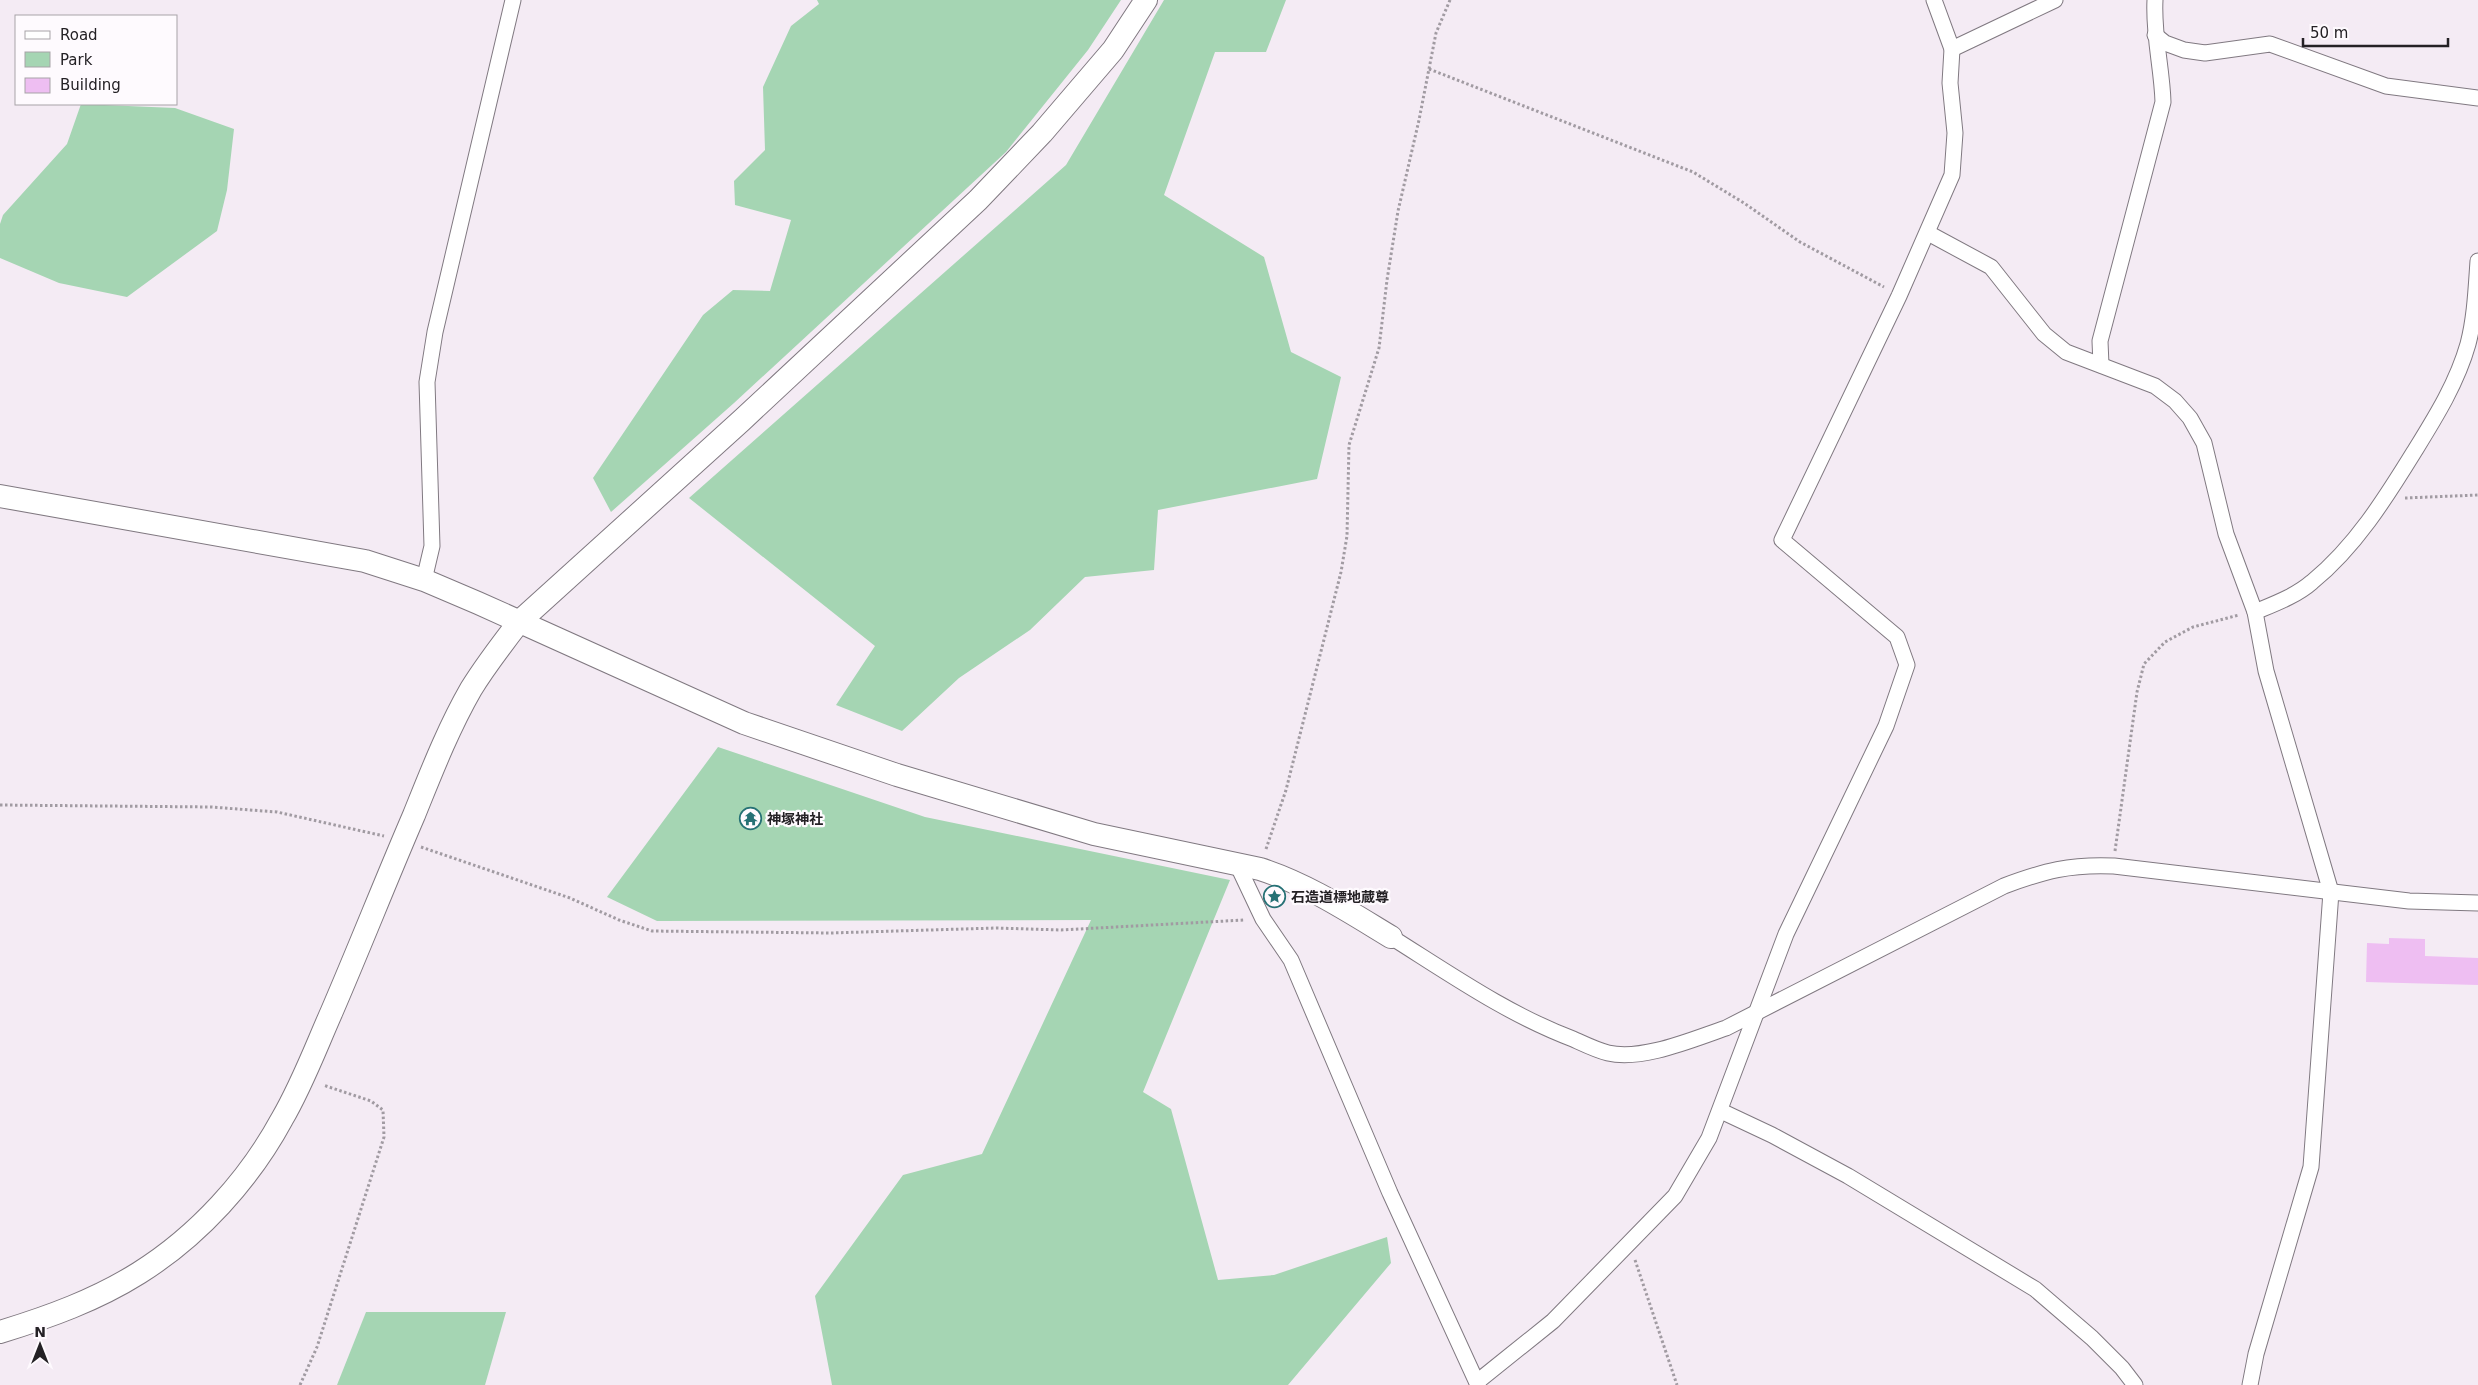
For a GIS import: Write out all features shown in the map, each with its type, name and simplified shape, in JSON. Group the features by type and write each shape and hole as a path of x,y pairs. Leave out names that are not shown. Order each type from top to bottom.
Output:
{"street":[{"path":"424,580 432,546 427,382 435,332 513,0"},
{"path":"0,1332 51,1316 92,1299 140,1273 172,1249 239,1184 278,1126 302,1078 436,761 470,691 495,652 519,622 741,421 978,200 1042,133 1100,65 1146,0"},
{"path":"1237,864 1263,919 1291,960 1390,1193 1478,1384 1553,1321 1675,1196 1709,1138 1721,1111 1755,1013 1786,934 1886,726 1907,664 1897,637 1782,540 1900,296 1952,175 1955,133 1950,83 1952,49 1934,0"},
{"path":"1952,49 2055,0"},
{"path":"2101,365 2100,340 2163,102 2162,71 2155,34 2154,0"},
{"path":"2155,34 2165,43 2184,50 2206,52 2270,44 2386,86 2478,98"},
{"path":"1928,232 1991,267 2044,334 2066,352 2155,386 2174,401 2190,418 2204,443 2226,534 2255,612 2266,671 2331,892 2311,1167 2264,1325 2250,1385"},
{"path":"2255,612 2282,601 2311,584 2340,556 2385,499 2454,382 2468,343 2474,307 2478,261"},
{"path":"0,496 365,561 424,580 744,723 888,772 1094,834 1260,869 1282,876 1320,894 1498,1005 1555,1032 1609,1053 1640,1053 1681,1044 1726,1028 2004,886 2044,871 2084,865 2114,866 2409,902 2478,903"},
{"path":"1721,1111 1772,1135 1848,1176 2035,1289 2092,1338 2122,1368 2134,1385"}],"path":[{"path":"1260,869 1286,790 1341,572 1347,536 1349,445 1379,348 1398,211 1436,33 1450,0"},
{"path":"1429,69 1693,172 1744,203 1800,242 1900,296"},
{"path":"2385,499 2478,495"},
{"path":"2114,866 2137,692 2144,664 2165,642 2193,627 2255,612"},
{"path":"0,805 211,807 277,812 403,841 486,867 570,898 619,920 652,931 830,933 946,929 1061,930 1263,919"},
{"path":"300,1385 317,1347 384,1137 382,1110 371,1101 302,1078"},
{"path":"1629,1243 1677,1385"}],"green space":[{"path":"817,0 1121,0 1088,50 1006,152 734,403 611,512 593,478 703,315 733,290 770,291 791,220 735,205 734,181 765,150 763,87 791,26 819,4"},
{"path":"1164,0 1286,0 1266,52 1215,52 1164,195 1264,257 1291,352 1341,377 1317,479 1158,510 1154,570 1085,577 1030,630 959,678 902,731 836,705 875,646 689,498 1066,165"},
{"path":"81,105 175,108 234,129 227,190 217,231 127,297 59,283 0,258 0,224 3,215 67,144"},
{"path":"718,747 925,817 1230,880 1143,1092 1171,1109 1218,1280 1274,1275 1387,1237 1391,1263 1288,1385 832,1385 815,1296 903,1175 982,1154 1091,920 657,921 607,897"},
{"path":"366,1312 506,1312 485,1385 337,1385"}],"building":[{"path":"2389,938 2425,939 2425,956 2478,958 2478,985 2366,982 2367,943 2389,944"}],"place":[{"name":"神塚神社","path":"751,819"},
{"name":"石造道標地蔵尊","path":"1275,897"}]}
